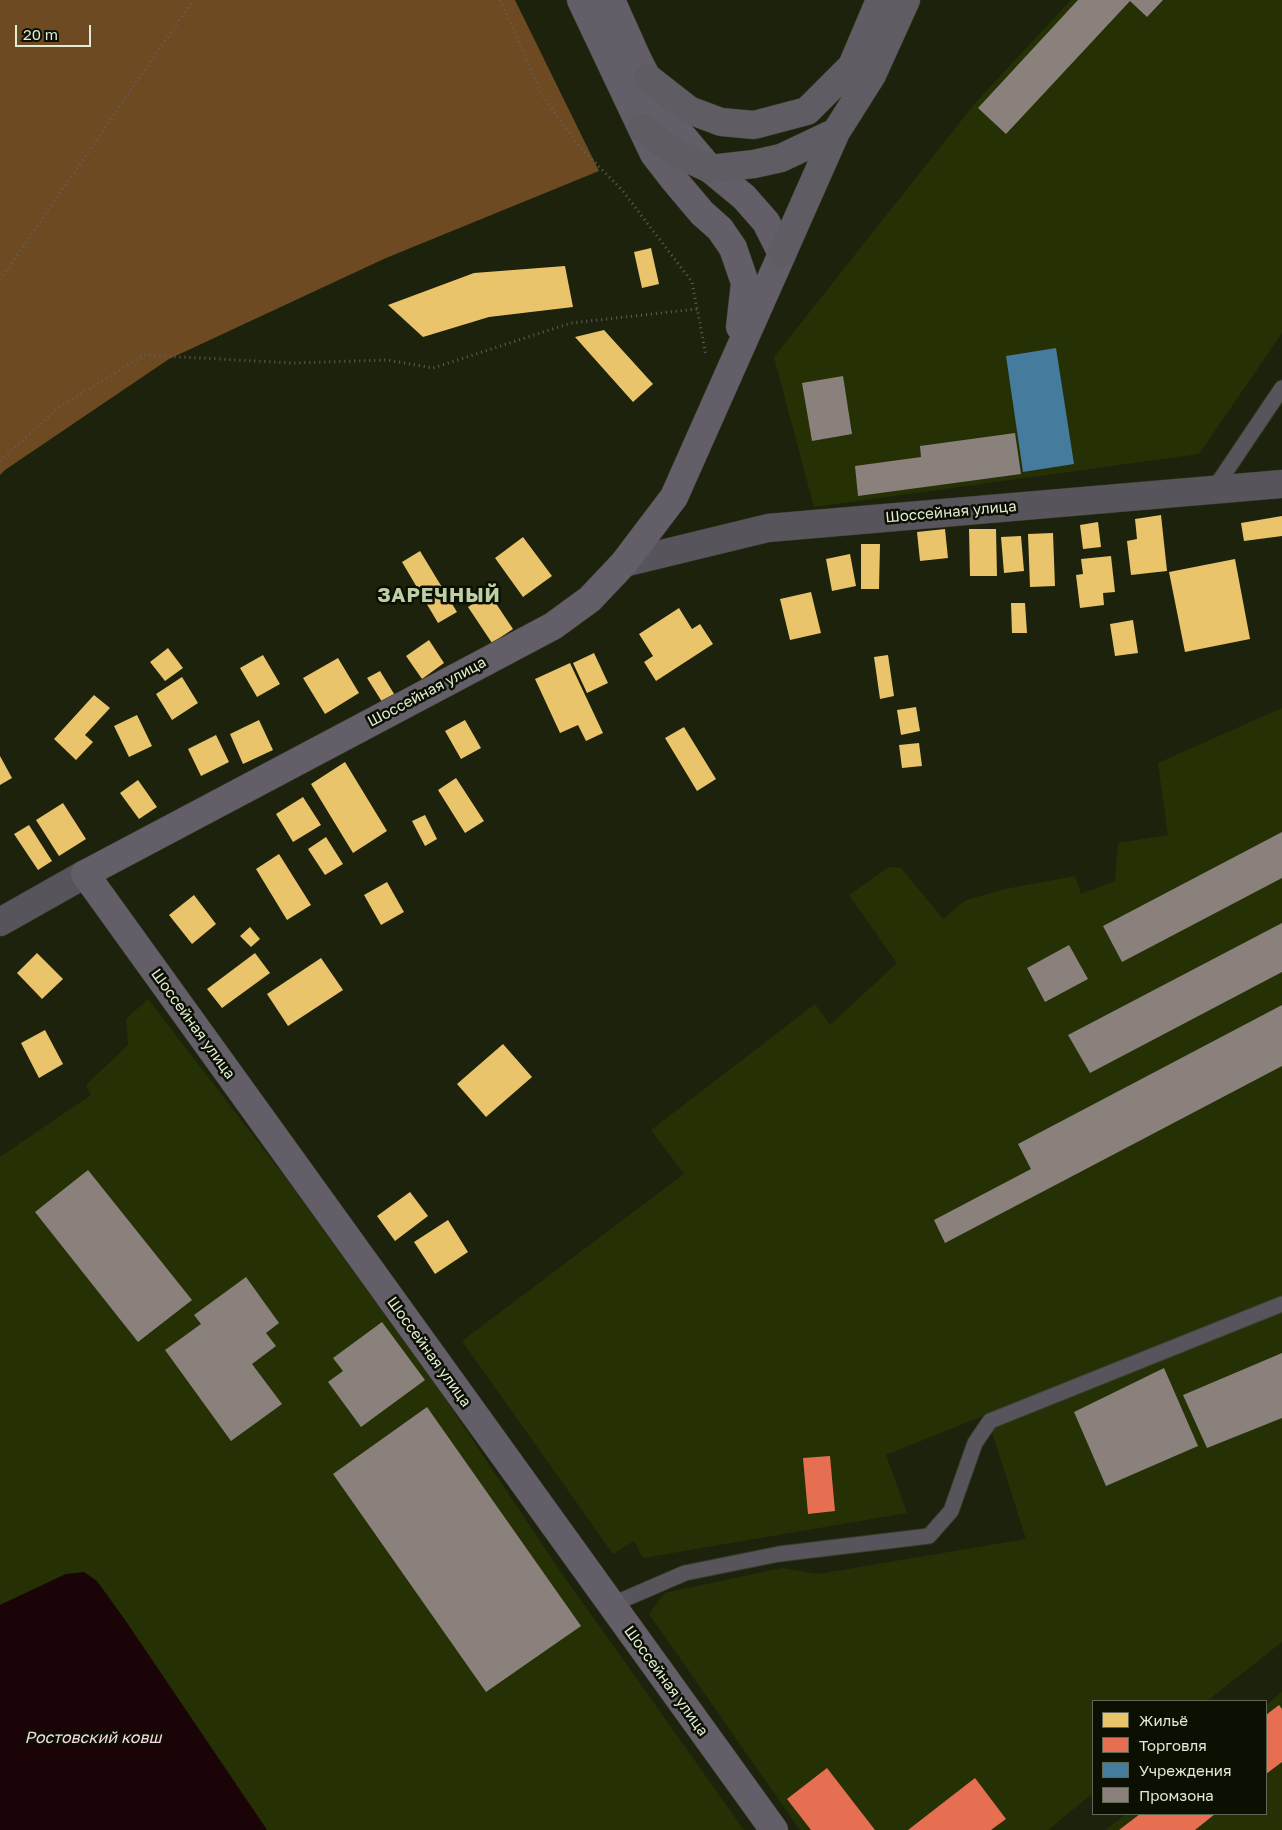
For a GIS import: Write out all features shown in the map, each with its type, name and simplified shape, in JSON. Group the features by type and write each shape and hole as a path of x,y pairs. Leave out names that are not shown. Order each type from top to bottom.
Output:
{"main road":[{"path":"581,0 654,154 674,181 702,213 720,229 733,248 745,283 736,354"},
{"path":"611,0 667,118 710,169 744,198 766,222 782,254"},
{"path":"836,132 852,66 880,0"},
{"path":"736,354 836,132 872,75 906,0"},
{"path":"648,78 689,110 721,122 754,125 807,111 852,66"},
{"path":"642,128 676,153 710,169 754,164 781,158 836,132"},
{"name":"Шоссейная улица","path":"736,354 674,497 624,563 590,599 553,626 85,874 774,1830"}],"street":[{"name":"Шоссейная улица","path":"624,563 768,528 1282,484"},
{"name":"Шоссейная улица","path":"0,922 85,874"}],"lane":[{"path":"1214,489 1282,388"},
{"path":"611,1605 685,1572 779,1554 929,1536 950,1511 975,1443 990,1421 1282,1304"}],"path":[{"path":"0,280 193,0"},
{"path":"500,0 541,92 577,144 622,190 692,282 706,356"},
{"path":"0,461 59,407 145,355 292,363 386,360 433,368 571,323 697,309"}],"shaded area":[{"path":"0,0 515,0 599,171 386,258 169,359 0,475"},
{"path":"1071,0 1282,0 1282,333 1199,454 814,507 774,357 976,102"},
{"path":"1282,708 1282,1296 886,1455 907,1513 643,1558 634,1541 613,1554 462,1341 684,1174 651,1130 815,1004 830,1025 897,963 849,895 889,867 901,868 943,919 966,900 1005,889 1075,876 1081,894 1115,881 1118,843 1168,835 1158,763"},
{"path":"148,999 288,1181 440,1391 558,1568 744,1830 267,1830 123,1617 66,1574 0,1605 0,1157 91,1095 86,1085 128,1045 126,1019"},
{"path":"1282,1310 1282,1642 1208,1700 1092,1700 1092,1794 1048,1830 800,1830 649,1614 664,1593 782,1568 818,1574 1026,1539 991,1429"},
{"path":"1282,1692 1282,1830 1105,1830 1125,1815 1267,1815 1267,1704"}],"water":[{"name":"Ростовский ковш","path":"84,1572 97,1581 123,1617 267,1830 0,1830 0,1605 66,1574"}],"building: Жильё":[{"path":"651,248 659,284 642,288 634,252"},
{"path":"565,266 573,307 489,317 423,337 388,305 474,273"},
{"path":"604,330 653,384 633,402 575,337"},
{"path":"1161,515 1167,571 1131,575 1127,541 1137,539 1135,519"},
{"path":"1282,516 1282,536 1244,541 1241,523"},
{"path":"1098,522 1101,547 1083,549 1080,525"},
{"path":"945,529 948,558 920,561 917,532"},
{"path":"969,529 996,529 997,576 970,576"},
{"path":"1053,533 1055,586 1030,587 1028,534"},
{"path":"1021,536 1024,571 1004,573 1001,537"},
{"path":"523,537 552,576 523,597 495,558"},
{"path":"861,544 880,544 879,589 861,589"},
{"path":"420,551 457,612 438,623 402,562"},
{"path":"850,554 856,586 832,591 826,559"},
{"path":"1111,556 1115,592 1103,593 1104,605 1080,608 1076,575 1083,574 1081,559"},
{"path":"1235,559 1250,639 1185,652 1169,572"},
{"path":"811,592 821,633 790,640 780,599"},
{"path":"489,593 513,629 492,643 468,607"},
{"path":"1011,603 1025,603 1027,633 1012,633"},
{"path":"679,608 692,629 700,624 713,644 656,681 644,662 653,656 639,634"},
{"path":"1133,620 1138,653 1115,656 1110,624"},
{"path":"429,640 444,663 422,679 406,656"},
{"path":"168,648 183,668 165,681 150,662"},
{"path":"594,653 608,683 587,693 573,663"},
{"path":"263,655 280,684 257,697 240,668"},
{"path":"888,655 894,696 880,699 874,657"},
{"path":"338,658 359,693 325,714 303,678"},
{"path":"570,663 603,733 586,741 578,725 560,733 535,679"},
{"path":"380,671 396,697 384,705 367,678"},
{"path":"182,677 198,703 172,720 156,694"},
{"path":"94,695 110,708 85,735 93,742 76,760 54,739"},
{"path":"916,707 920,731 901,735 897,710"},
{"path":"137,715 152,746 129,757 114,726"},
{"path":"259,720 273,750 243,764 230,734"},
{"path":"465,720 481,748 461,759 445,731"},
{"path":"684,727 716,779 697,791 665,738"},
{"path":"216,735 229,762 201,776 188,749"},
{"path":"919,743 922,766 902,768 899,745"},
{"path":"0,756 12,778 0,785"},
{"path":"345,762 387,831 353,853 311,784"},
{"path":"456,778 484,821 465,833 438,790"},
{"path":"138,780 157,807 139,819 120,793"},
{"path":"303,797 321,825 293,842 276,814"},
{"path":"63,803 86,839 59,856 36,820"},
{"path":"425,815 437,839 425,846 412,821"},
{"path":"29,825 52,861 38,870 14,834"},
{"path":"326,837 343,864 325,875 308,849"},
{"path":"279,854 311,905 287,920 256,869"},
{"path":"387,882 404,912 381,925 364,895"},
{"path":"194,895 216,924 192,944 169,915"},
{"path":"250,927 260,939 251,947 240,936"},
{"path":"37,953 63,979 42,999 17,973"},
{"path":"255,953 270,973 222,1008 207,989"},
{"path":"321,958 343,990 288,1026 267,994"},
{"path":"45,1030 63,1064 39,1078 21,1043"},
{"path":"503,1044 532,1077 486,1117 457,1084"},
{"path":"410,1192 428,1216 395,1241 377,1216"},
{"path":"448,1220 468,1252 435,1274 414,1242"}],"building: Торговля":[{"path":"830,1456 835,1511 808,1514 803,1458"},
{"path":"1279,1705 1282,1709 1282,1762 1267,1773 1267,1714"},
{"path":"827,1768 875,1830 811,1830 787,1799"},
{"path":"975,1778 1006,1819 991,1830 908,1830"},
{"path":"1139,1815 1214,1815 1195,1830 1119,1830"}],"building: Учреждения":[{"path":"1056,348 1074,464 1023,472 1006,356"}],"building: Промзона":[{"path":"1078,0 1163,0 1147,17 1130,1 1006,134 978,108"},
{"path":"843,376 852,434 812,441 802,383"},
{"path":"1015,433 1021,474 858,496 855,466 921,457 920,446"},
{"path":"1282,832 1282,878 1122,962 1103,926"},
{"path":"1282,923 1282,972 1090,1073 1068,1035"},
{"path":"1069,945 1088,979 1045,1002 1027,968"},
{"path":"1282,1005 1282,1066 945,1243 934,1220 1031,1169 1018,1144"},
{"path":"88,1170 192,1300 138,1342 35,1212"},
{"path":"246,1277 279,1323 266,1333 276,1346 252,1364 282,1404 231,1441 165,1350 201,1324 194,1315"},
{"path":"382,1322 425,1380 361,1427 328,1382 343,1371 333,1358"},
{"path":"1282,1353 1282,1418 1207,1448 1183,1395"},
{"path":"1164,1368 1198,1446 1106,1486 1074,1412"},
{"path":"427,1407 581,1626 486,1692 333,1474"}],"district":[{"name":"ЗАРЕЧНЫЙ","path":"439,596"}]}
